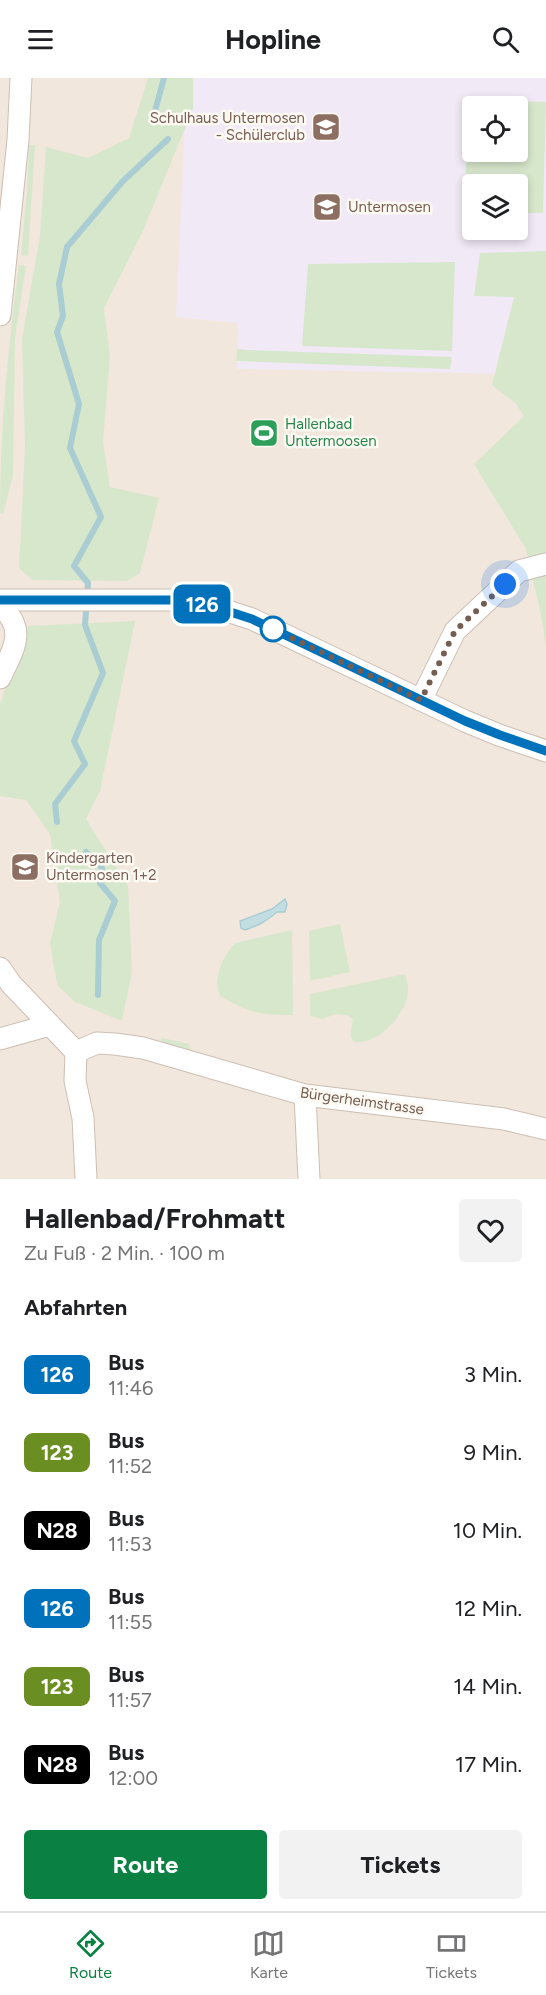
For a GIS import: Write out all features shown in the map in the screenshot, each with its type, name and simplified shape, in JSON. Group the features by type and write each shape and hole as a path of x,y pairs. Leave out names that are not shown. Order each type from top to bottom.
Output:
{"street":[{"path":"0,315 1,286 18,140 21,78"},
{"path":"421,700 455,631 519,571 546,564"},
{"path":"0,600 177,600 215,607 252,619 421,700 500,735 546,751"},
{"path":"0,605 11,616 17,640 0,678"},
{"path":"0,968 11,984 76,1052 75,1081 83,1118 87,1179"},
{"path":"0,1040 50,1025"},
{"name":"Bürgerheimstrasse","path":"76,1052 97,1043 143,1048 305,1095 504,1119 546,1129"},
{"path":"305,1095 309,1179"}],"shaded area":[{"path":"0,78 546,78 546,1179 0,1179"},
{"name":"Untermosen","path":"187,78 546,78 546,268 516,374 237,369 238,323 176,317"}],"green space":[{"path":"148,78 193,78 193,109 142,233 104,308 110,357 103,442 110,487 159,498 140,573 127,581 32,580 19,568 25,448 22,339 40,236 46,147 88,158 129,138"},
{"path":"528,101 546,102 543,213 528,213 528,174 466,174 466,162 528,162"},
{"path":"29,145 35,145 28,256 21,255"},
{"path":"546,251 546,649 542,619 526,549 474,464 524,416 516,404 492,385 514,297 474,296 480,253"},
{"path":"455,262 452,351 302,346 308,264"},
{"path":"19,265 26,266 15,338 13,475 3,514 0,513 0,482 3,420"},
{"path":"237,349 452,357 450,369 236,361"},
{"path":"135,621 100,791 86,819 128,886 132,972 122,1021 75,1002 57,985 50,943 60,902 50,834 26,800 0,796 0,704 28,626"},
{"path":"340,924 350,972 310,981 309,931"},
{"path":"292,930 293,1015 255,1012 220,996 218,975 226,954 235,943"},
{"path":"405,974 408,986 406,1002 390,1026 374,1038 356,1043 351,1035 353,1020 348,1015 336,1014 322,1019 310,1016 310,994"},
{"path":"162,1038 189,1044 191,1051 167,1047 161,1040"}],"water":[{"path":"285,899 287,904 285,912 277,912 245,930 241,928 240,921 272,909"}],"waterway":[{"path":"155,111 164,78"},
{"path":"57,822 55,804 85,764 74,741 103,673 85,625 88,583 74,566 101,517 70,448 79,404 57,332 63,316 59,284 67,247 123,181 168,139"},
{"path":"86,852 102,868 100,883 115,901 99,940 98,995"}],"bus line":[{"name":"126","path":"0,600 177,600 215,607 252,619 465,721 546,751"}],"place":[{"name":"Schulhaus Untermosen - Schülerclub","path":"326,127"},
{"name":"Untermosen","path":"327,207"},
{"name":"Hallenbad Untermoosen","path":"264,433"},
{"name":"Kindergarten Untermosen 1+2","path":"25,867"}],"route":[{"path":"273,629 421,700 455,631 505,584"}]}
